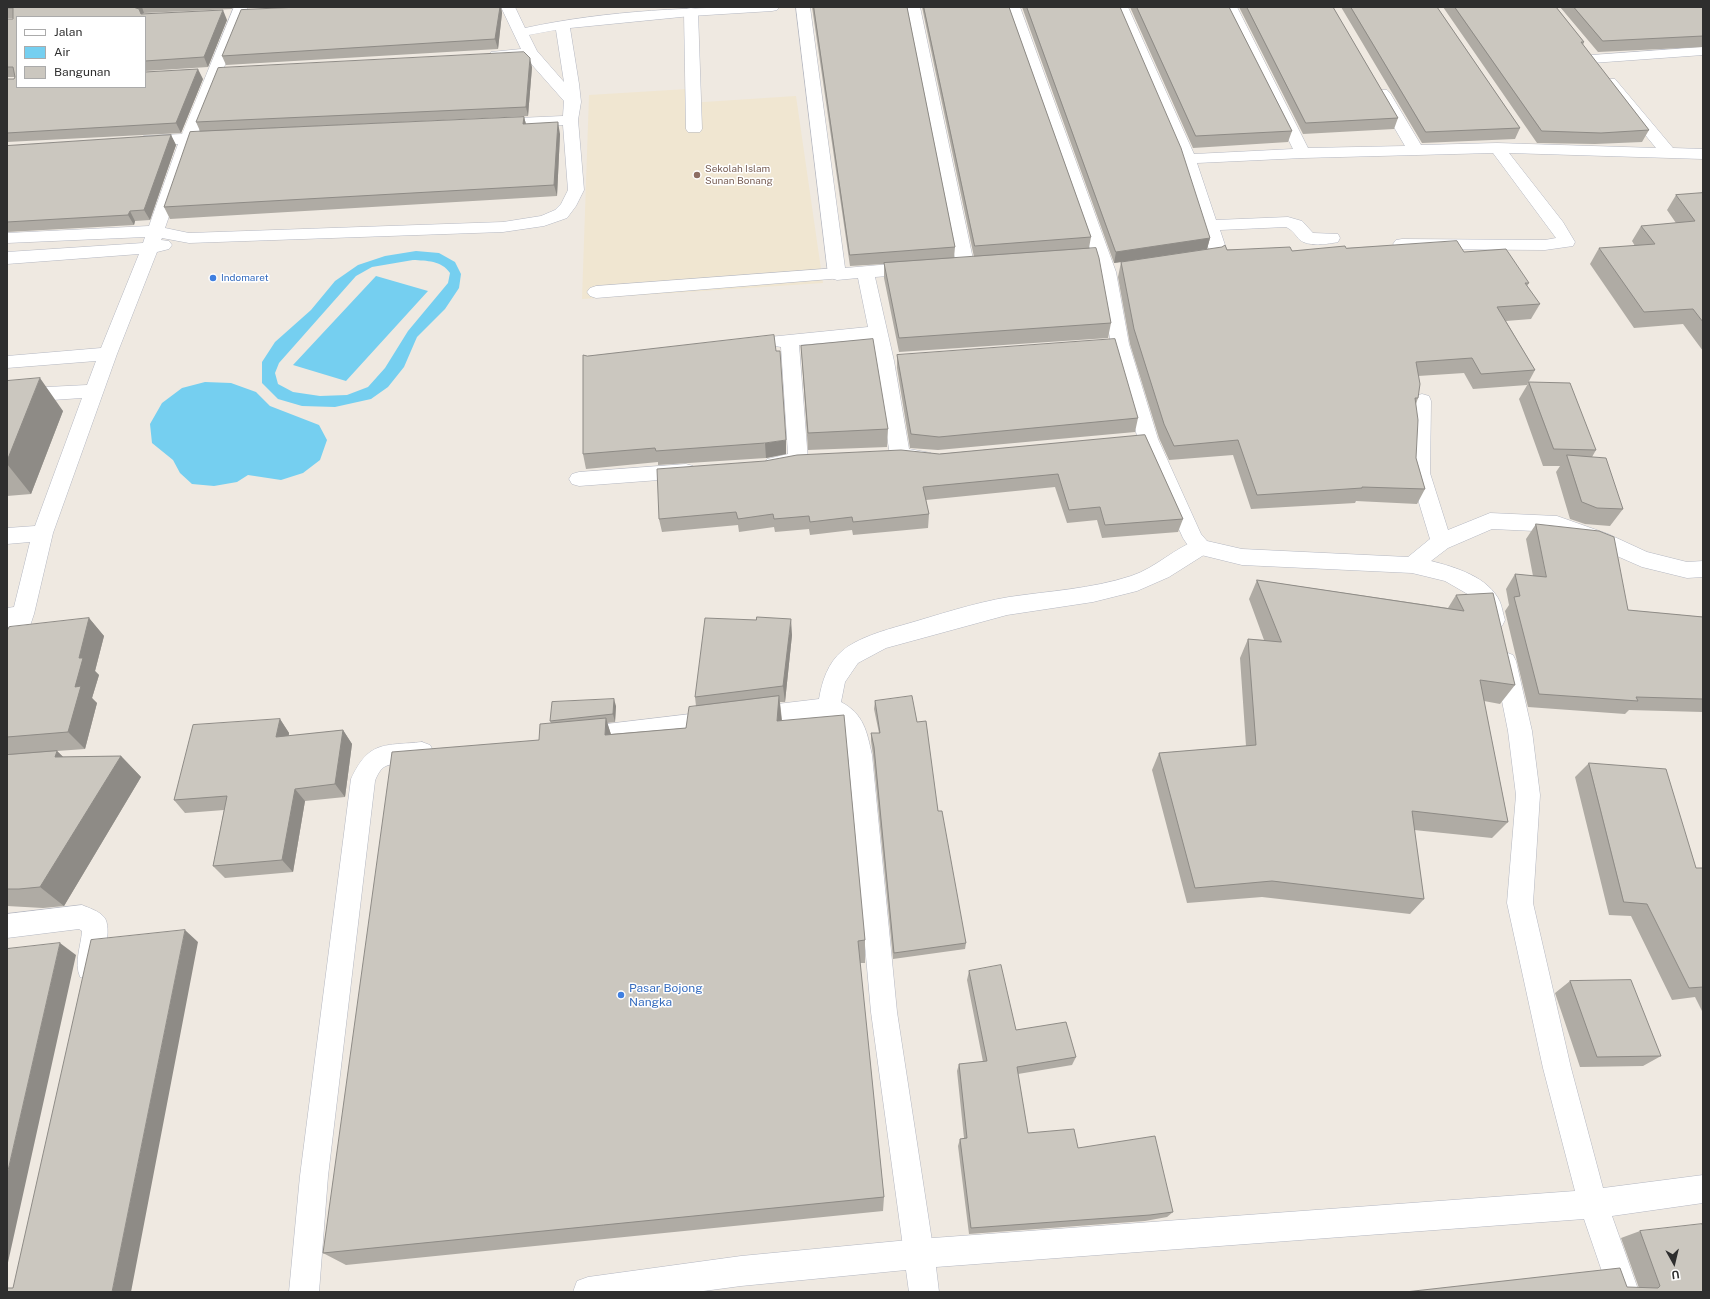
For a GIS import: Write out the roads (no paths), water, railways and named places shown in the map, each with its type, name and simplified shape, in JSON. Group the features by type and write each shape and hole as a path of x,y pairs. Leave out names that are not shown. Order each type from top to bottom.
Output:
{"street":[{"path":"508,7 530,53 572,102"},
{"path":"520,34 562,24 691,12 772,7"},
{"path":"804,7 837,274"},
{"path":"913,7 965,264"},
{"path":"1013,7 1093,256 1114,271 1112,344 1140,440 1200,547 1242,557 1412,565 1450,574 1479,590 1490,603 1506,665 1520,731 1528,795 1520,903 1557,1068 1593,1204 1624,1292"},
{"path":"1121,7 1188,159 1218,251 1211,257 1183,261"},
{"path":"1230,7 1304,153"},
{"path":"222,15 244,11"},
{"path":"7,662 15,616 43,533 96,391 108,354 153,239 188,138 215,72 244,11"},
{"path":"691,12 694,129"},
{"path":"7,238 189,238 503,227 544,221 561,214 568,206 576,190 570,120 572,102 571,68 562,24"},
{"path":"482,56 530,53"},
{"path":"1668,152 1587,54 1700,55"},
{"path":"199,73 231,71"},
{"path":"1375,82 1415,149"},
{"path":"482,124 570,120"},
{"path":"133,142 228,137"},
{"path":"1188,159 1415,149 1497,148 1526,142 1703,154"},
{"path":"1402,244 1545,245 1567,242 1557,226 1497,148"},
{"path":"1210,225 1288,222 1296,225 1308,238 1332,238"},
{"path":"7,258 153,239"},
{"path":"596,292 926,267"},
{"path":"865,272 878,332 893,361 892,455 938,459"},
{"path":"759,343 878,332"},
{"path":"758,466 806,460 790,340"},
{"path":"7,362 108,354"},
{"path":"7,396 96,391"},
{"path":"1422,401 1420,473 1441,542"},
{"path":"579,479 704,470"},
{"path":"1412,565 1441,542 1490,521 1557,524 1601,540 1642,559 1688,570 1703,569"},
{"path":"7,536 43,533"},
{"path":"829,707 834,678 850,658 879,641 932,625 1008,606 1093,594 1137,583 1162,571 1200,547"},
{"path":"558,740 829,707 843,714 854,726 859,748 884,1012 924,1292"},
{"path":"304,1292 314,1176 363,779 371,765 381,756 442,750"},
{"path":"7,926 82,917 95,925 94,941 84,988"},
{"path":"588,1292 741,1271 919,1254 1593,1204 1703,1189"}],"water":[{"path":"416,251 439,253 455,262 461,274 459,288 445,309 417,337 404,367 388,387 371,399 335,407 302,406 278,399 262,383 262,362 275,342 311,310 335,281 358,265 385,256","holes":["413,260 438,263 450,273 448,283 408,331 385,368 368,387 347,395 320,396 293,392 278,384 275,373 279,363 356,276 372,267"]},
{"path":"376,276 428,291 346,381 293,365"},
{"path":"205,382 231,383 256,392 270,406 319,425 327,440 320,460 303,473 281,480 248,475 237,482 214,486 192,484 180,473 173,460 152,443 150,424 162,403 182,388"}],"place":[{"name":"Sekolah Islam Sunan Bonang","path":"697,175"},
{"name":"Indomaret","path":"213,278"},
{"name":"Pasar Bojong Nangka","path":"621,995"}]}
